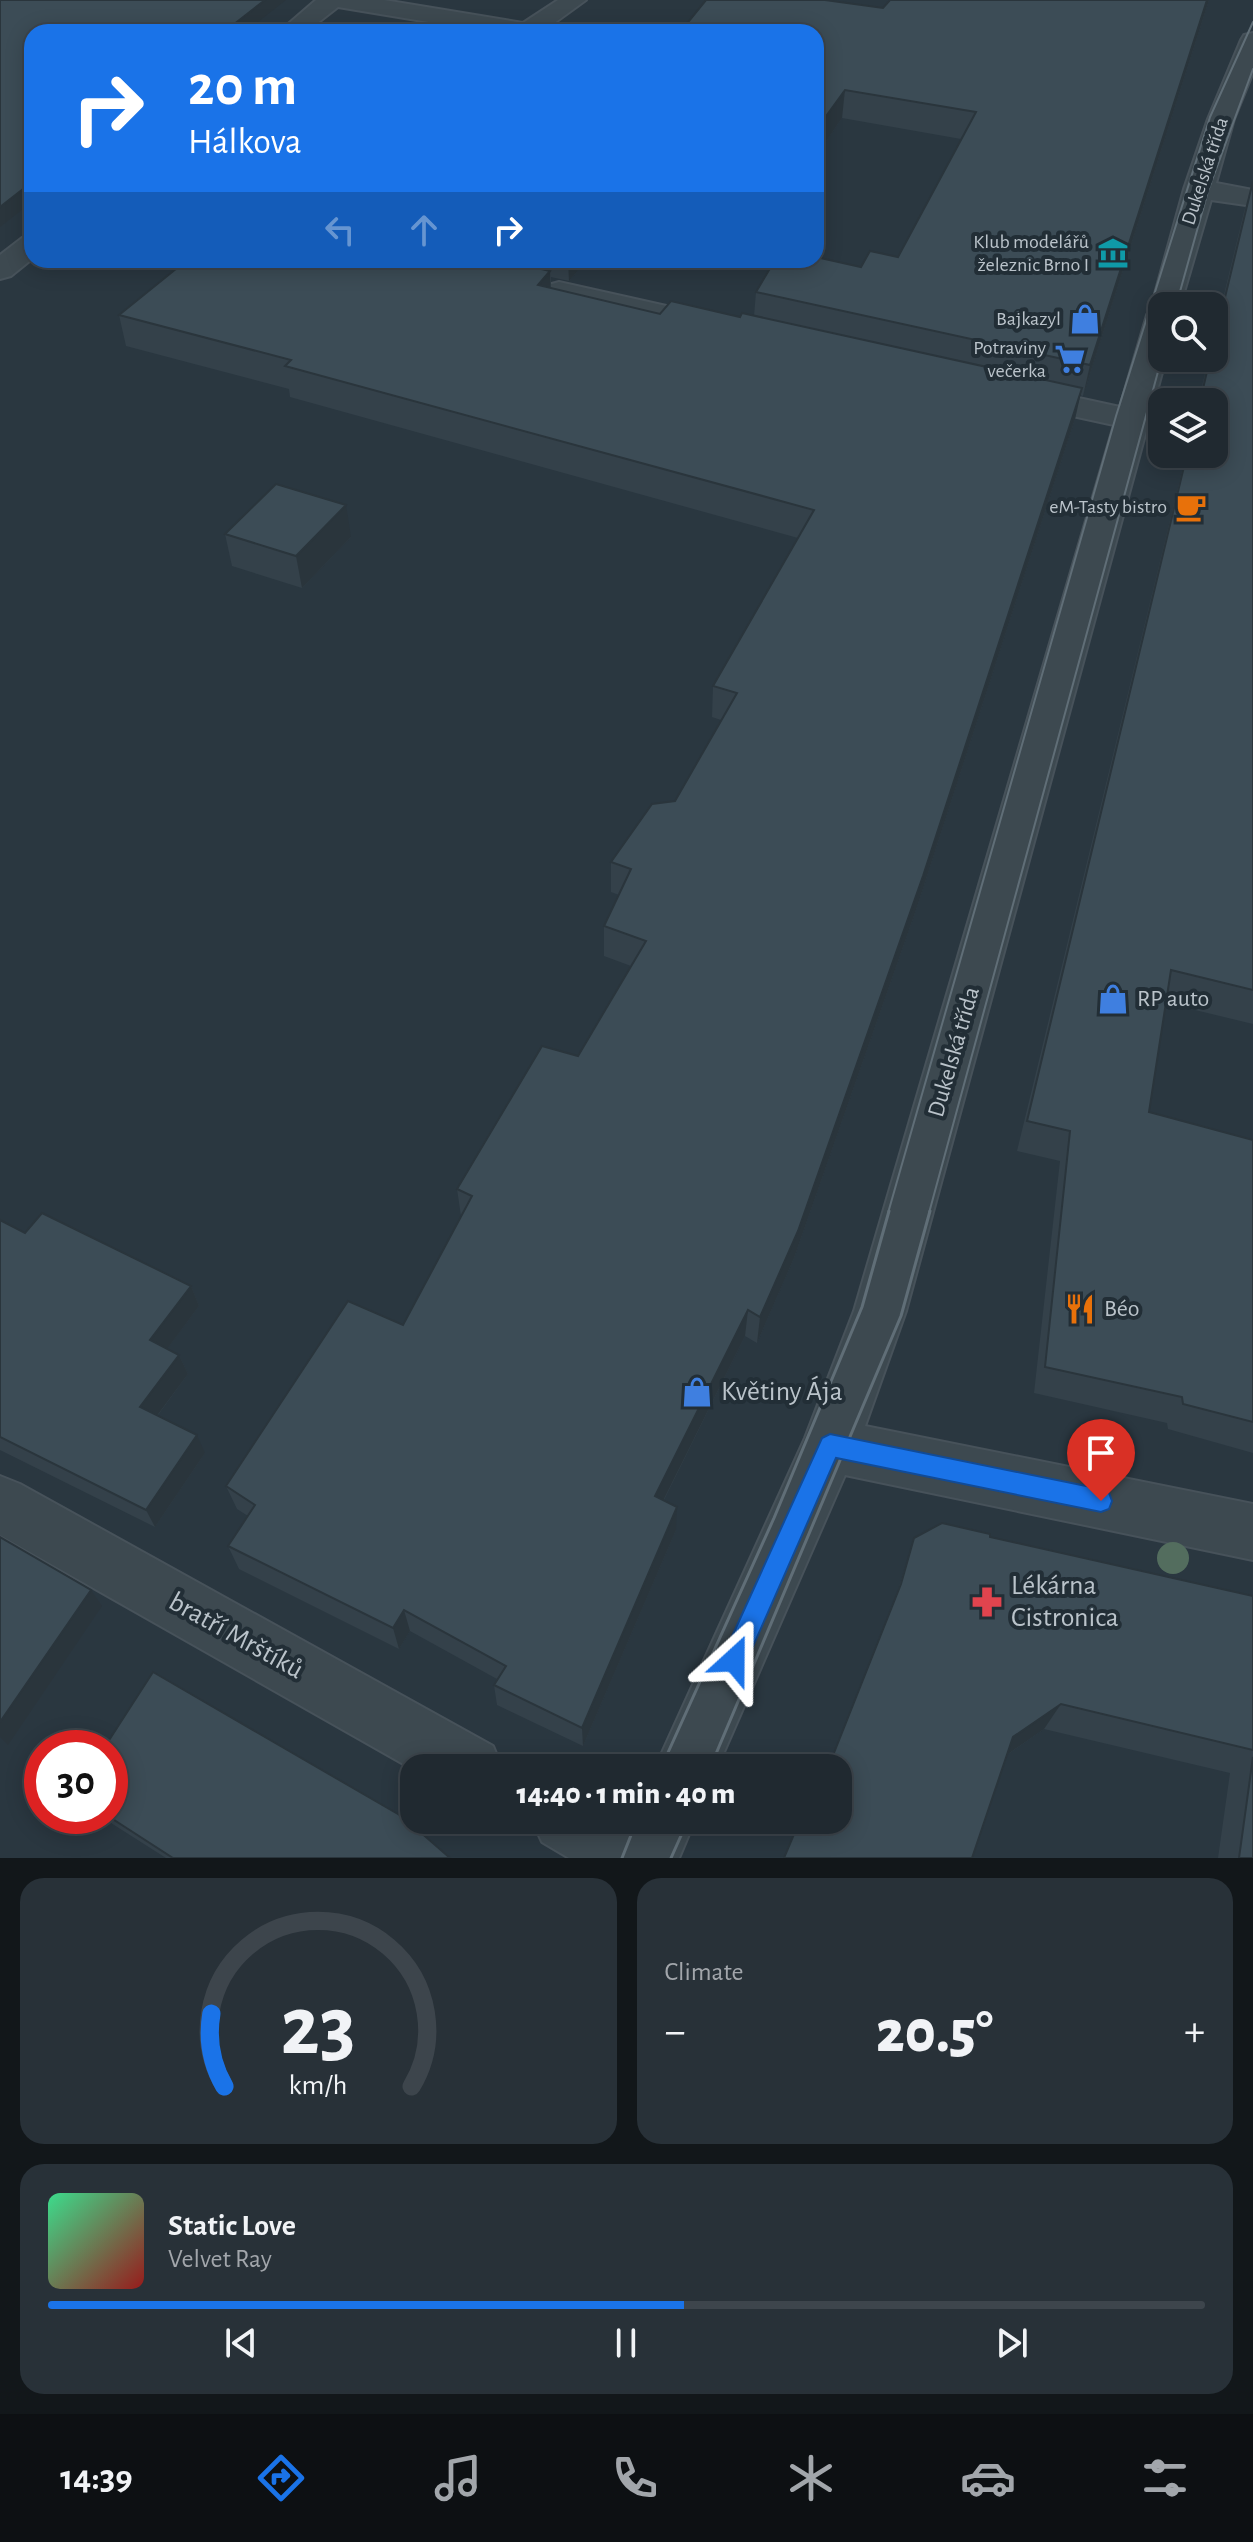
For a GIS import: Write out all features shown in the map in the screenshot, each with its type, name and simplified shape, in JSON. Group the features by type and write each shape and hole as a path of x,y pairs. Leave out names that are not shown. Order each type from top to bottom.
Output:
{"street":[{"path":"301,24 331,0"},
{"path":"340,0 485,24"},
{"path":"538,24 574,0"},
{"name":"Dukelská třída","path":"1169,292 1198,189 1227,140 1253,40"},
{"path":"1198,189 1253,198"},
{"path":"0,270 24,250"},
{"path":"532,285 748,334"},
{"name":"Dukelská třída","path":"692,1754 830,1445 880,1311 1148,360"},
{"path":"995,390 1130,419"},
{"path":"830,1445 1253,1532"},
{"name":"bratří Mrštíků","path":"0,1504 446,1754"},
{"path":"589,1834 632,1858"},
{"path":"646,1858 657,1834"}],"building":[{"path":"0,0 265,0 234,24 24,24 24,188 0,207"},
{"path":"706,0 825,0 883,8 890,0 1207,0 1090,365 756,292 770,268 824,268 824,259 861,267 870,251 898,257 976,112 845,90 824,119 824,24 686,24"},
{"path":"1253,181 1253,990 1171,970 1149,1112 1253,1140 1253,1422 1183,1404 1182,1397 1045,1367 1070,1131 1027,1121 1184,468 1228,468 1228,388 1203,388 1207,372 1228,372 1226,292"},
{"path":"177,268 537,268 550,271 538,285 660,314 671,301 740,317 742,313 1082,388 923,876 798,1231 760,1317 748,1310 655,1496 677,1507 582,1728 494,1685 506,1666 404,1610 393,1628 228,1546 255,1505 226,1486 348,1301 403,1325 472,1196 457,1189 542,1046 578,1056 646,941 604,926 631,869 611,862 652,804 675,801 737,693 713,686 814,510 285,366 291,360 119,315"},
{"path":"276,484 346,505 296,556 225,534"},
{"path":"42,1213 191,1286 150,1340 179,1355 140,1407 197,1435 146,1510 0,1437 0,1220 25,1233"},
{"path":"942,1523 990,1534 990,1537 1253,1596 1253,1750 1061,1704 1013,1737 972,1858 784,1858 794,1834 852,1834 852,1754 834,1754 901,1584 914,1538"},
{"path":"0,1537 91,1590 0,1722"},
{"path":"153,1672 400,1815 400,1834 422,1834 450,1858 173,1858 128,1829 128,1730 116,1730"},
{"path":"1253,1757 1253,1858 1239,1858"}],"tram line":[{"path":"888,1213 1116,416 1210,117 1253,22"},
{"path":"1180,292 1208,191 1253,69"},
{"path":"929,1213 1158,372"},
{"path":"667,1754 774,1518 862,1307 889,1211"},
{"path":"716,1754 901,1316 930,1211"},
{"path":"622,1858 631,1834"},
{"path":"671,1858 682,1834"}],"place":[{"name":"Klub modelářů železnic Brno I","path":"1113,253"},
{"name":"Bajkazyl","path":"1085,319"},
{"name":"Potraviny večerka","path":"1070,359"},
{"name":"eM-Tasty bistro","path":"1191,507"},
{"name":"RP auto","path":"1113,999"},
{"name":"Béo","path":"1080,1309"},
{"name":"Květiny Ája","path":"697,1392"},
{"name":"Lékárna Cistronica","path":"987,1602"}],"route":[{"path":"734,1660 830,1445 1101,1501"}]}
